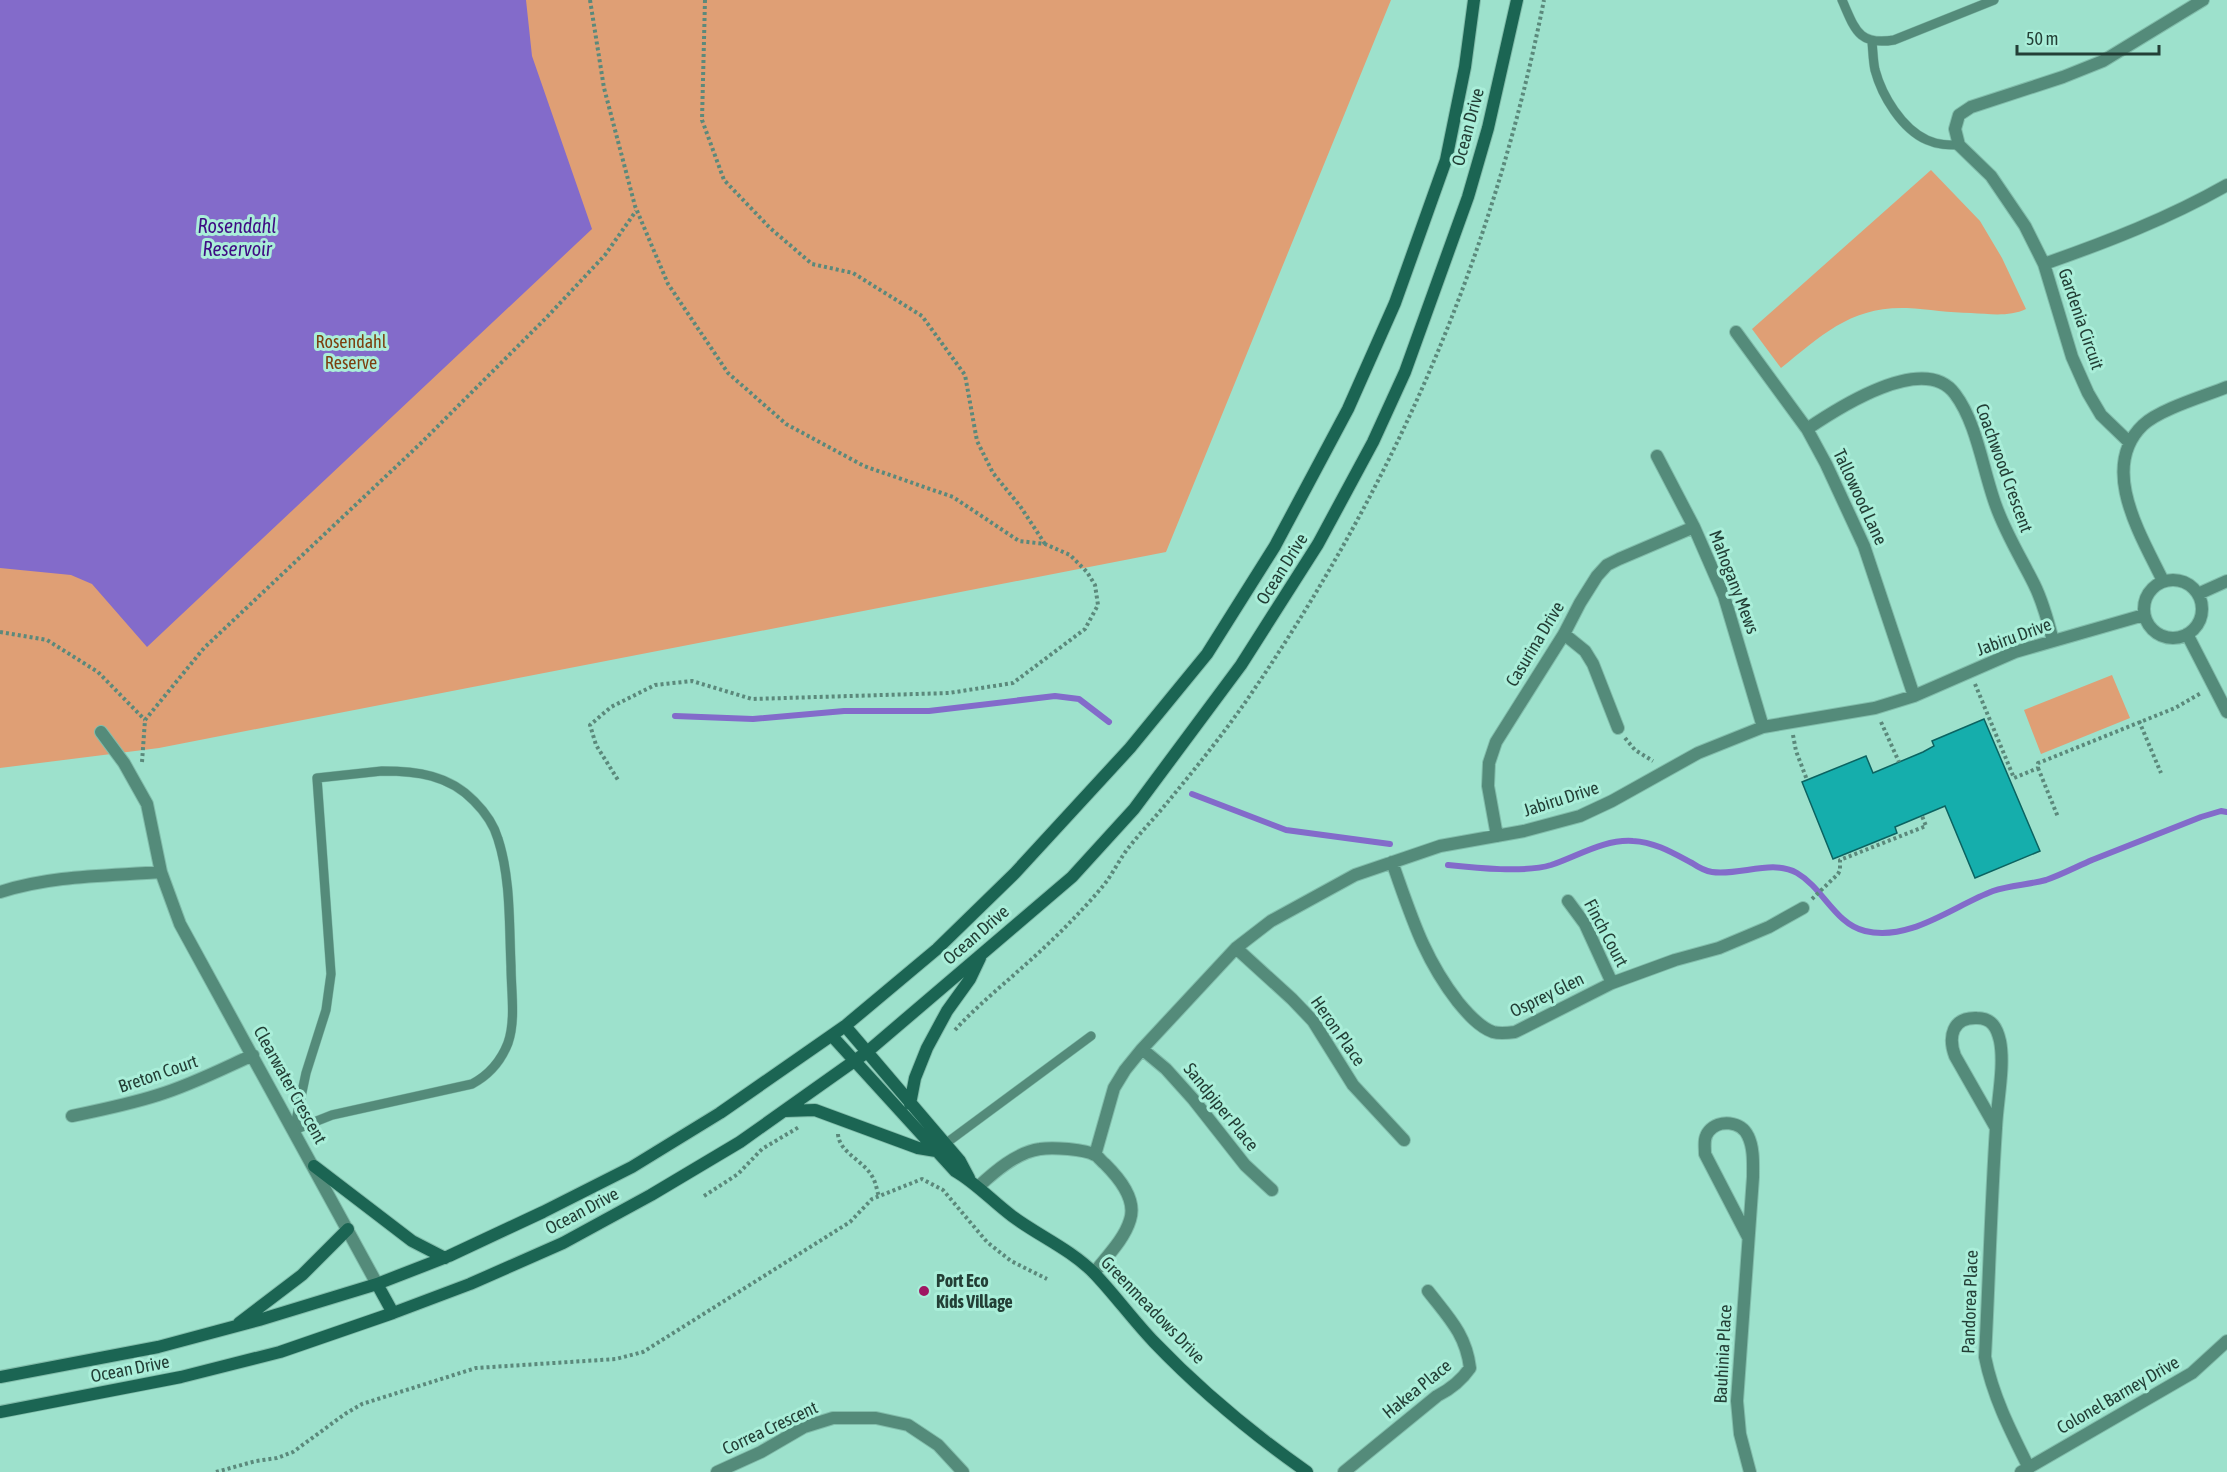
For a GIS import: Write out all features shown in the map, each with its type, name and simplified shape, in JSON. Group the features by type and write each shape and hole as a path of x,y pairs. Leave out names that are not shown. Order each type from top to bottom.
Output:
{"main road":[{"name":"Ocean Drive","path":"0,1377 158,1347 233,1327 377,1284 445,1258 632,1167 720,1113 832,1036 937,949 1016,873 1130,748 1207,654 1275,546 1348,409 1399,292 1446,160 1465,67 1474,0"},
{"name":"Ocean Drive","path":"0,1412 192,1374 280,1352 470,1284 563,1243 730,1148 867,1052 1072,877 1134,809 1241,665 1273,618 1337,511 1373,442 1404,372 1447,258 1488,128 1517,0"},
{"path":"910,1104 915,1078 927,1048 946,1011 970,979 982,954"},
{"name":"Greenmeadows Drive","path":"845,1026 910,1104 955,1171 974,1183 1018,1221 1073,1256 1094,1273 1157,1345 1275,1450 1307,1472"},
{"name":"Greenmeadows Drive","path":"832,1036 854,1061 941,1147"},
{"path":"784,1111 815,1110 837,1126 918,1148 941,1147"},
{"path":"314,1166 412,1241 445,1258"},
{"path":"233,1327 302,1275 348,1229"},
{"name":"Clearwater Crescent","path":"377,1284 393,1313"}],"street":[{"path":"1959,145 1955,129 1959,114 1971,107 2064,77 2103,61 2202,0"},
{"name":"Gardenia Circuit","path":"1959,145 1991,177 2025,226 2044,264 2072,357 2088,393 2101,415 2129,442"},
{"name":"Gardenia Circuit","path":"2044,264 2172,214 2227,185"},
{"name":"Tallowood Lane","path":"1736,332 1807,429 1826,464 1864,546 1914,696"},
{"name":"Coachwood Crescent","path":"1807,429 1838,408 1875,391 1910,379 1930,378 1943,383 1954,392 1972,428 1986,480 2010,540 2044,608 2053,641"},
{"path":"2163,581 2126,500 2123,469 2129,442 2145,424 2172,409 2227,387"},
{"name":"Mahogany Mews","path":"1657,456 1694,526 1724,596 1763,726"},
{"name":"Casurina Drive","path":"1497,836 1488,786 1489,763 1496,742 1564,634 1597,576 1607,565 1694,526"},
{"path":"2163,581 2183,582 2198,594 2202,609 2201,617 2193,630 2187,634 2169,638 2147,624 2144,615 2147,595 2154,586 2163,581"},
{"path":"2198,594 2227,581"},
{"name":"Jabiru Drive","path":"1095,1155 1114,1088 1142,1049 1236,948 1271,921 1302,902 1355,875 1440,846 1554,824 1580,816 1725,741 1763,726 1875,708 1914,696 2015,652 2144,615"},
{"path":"1564,634 1585,651 1593,664 1618,728"},
{"path":"2187,634 2227,712"},
{"name":"Clearwater Crescent","path":"101,732 124,763 147,804 161,872 180,924 377,1284"},
{"name":"Osprey Glen","path":"1392,862 1421,943 1441,980 1466,1013 1492,1032 1504,1034 1515,1032 1612,983 1675,960 1719,948 1769,927 1806,905"},
{"path":"0,892 15,887 75,877 161,872"},
{"name":"Finch Court","path":"1568,901 1585,924 1612,983"},
{"name":"Heron Place","path":"1236,948 1292,999 1313,1022 1353,1085 1404,1140"},
{"name":"Pandorea Place","path":"1996,1128 1950,1044 1953,1029 1962,1021 1976,1017 1988,1020 1995,1025 2001,1059 1985,1357 1990,1381 2025,1470"},
{"name":"Sandpiper Place","path":"1142,1049 1166,1069 1245,1165 1272,1190"},
{"name":"Breton Court","path":"72,1116 159,1095 198,1081 253,1055"},
{"name":"Bauhinia Place","path":"1748,1237 1705,1154 1704,1140 1709,1131 1721,1124 1736,1124 1748,1134 1752,1148 1753,1177 1737,1401 1740,1434 1750,1472"},
{"path":"974,1183 1019,1157 1038,1149 1062,1148 1095,1155 1123,1184 1131,1207 1130,1219 1124,1233 1094,1273"},
{"name":"Hakea Place","path":"1344,1472 1437,1396 1463,1379 1470,1368 1463,1337 1428,1291"},
{"name":"Colonel Barney Drive","path":"2025,1470 2192,1373 2227,1341"},
{"name":"Correa Crescent","path":"717,1472 761,1452 804,1427 833,1418 876,1418 908,1425 938,1445 963,1472"}],"lane":[{"path":"1842,0 1862,36 1872,42 1894,40 1994,0"},
{"path":"1872,42 1875,70 1884,92 1901,118 1926,140 1959,145"},
{"path":"382,771 411,771 449,782 474,800 485,813 493,826 503,860 509,924 512,1015 508,1043 492,1070 472,1084 332,1115 294,1130 306,1073 326,1010 331,974 317,778 382,771"},
{"path":"941,1147 1091,1036"}],"path":[{"path":"590,0 604,88 636,210 668,285 728,373 786,424 864,465 953,497 1019,541 1045,544 1070,555 1087,572 1095,585 1098,605 1085,629 1013,683 949,693 752,699 692,681 655,685 610,707 590,725 596,745 618,780"},
{"path":"705,0 702,120 724,180 770,228 812,264 853,273 922,316 965,375 977,441 993,473 1020,506 1045,544"},
{"path":"142,763 145,720 204,648 420,444 547,317 605,255 636,210"},
{"path":"0,632 47,640 98,672 145,720"},
{"path":"1970,673 2014,778 2038,768"},
{"path":"2058,817 2038,763 2175,708 2213,686"},
{"path":"1875,708 1899,762"},
{"path":"2139,721 2161,773"},
{"path":"1790,722 1796,751 1807,780"},
{"path":"1618,728 1635,750 1659,765 1665,772"},
{"path":"1806,905 1838,874 1840,861 1926,826 1922,816"},
{"path":"704,1196 738,1174 762,1149 807,1123"},
{"path":"837,1126 838,1138 873,1178 879,1197"},
{"path":"216,1472 256,1461 278,1458 293,1452 362,1404 476,1368 616,1359 643,1352 850,1222 872,1199 922,1179 944,1190 987,1242 1011,1262 1047,1280"}],"green space":[{"name":"Rosendahl Reserve","path":"0,0 1391,0 1166,552 159,748 0,768"},
{"path":"1931,170 1980,221 2002,258 2026,309 1999,314 1907,308 1869,312 1838,325 1781,368 1752,329"},
{"path":"2112,675 2130,718 2041,754 2024,710"}],"water":[{"name":"Rosendahl Reservoir","path":"0,0 526,0 532,56 592,229 147,647 92,584 71,575 0,568"}],"building":[{"path":"1984,719 2040,851 1975,878 1945,806 1895,827 1897,833 1833,859 1802,782 1866,756 1873,773 1923,752 1934,746 1932,741"}],"waterway":[{"path":"675,716 753,719 844,711 929,711 1055,696 1079,699 1109,722"},
{"path":"1192,794 1286,830 1390,844"},
{"path":"1448,865 1528,869 1551,865 1612,843 1622,841 1649,843 1712,872 1723,873 1777,867 1787,869 1806,880 1837,914 1855,927 1882,933 1898,932 1931,921 1993,891 2046,880 2201,817 2221,811 2227,812"}],"place":[{"name":"Port Eco Kids Village","path":"924,1291"}]}
